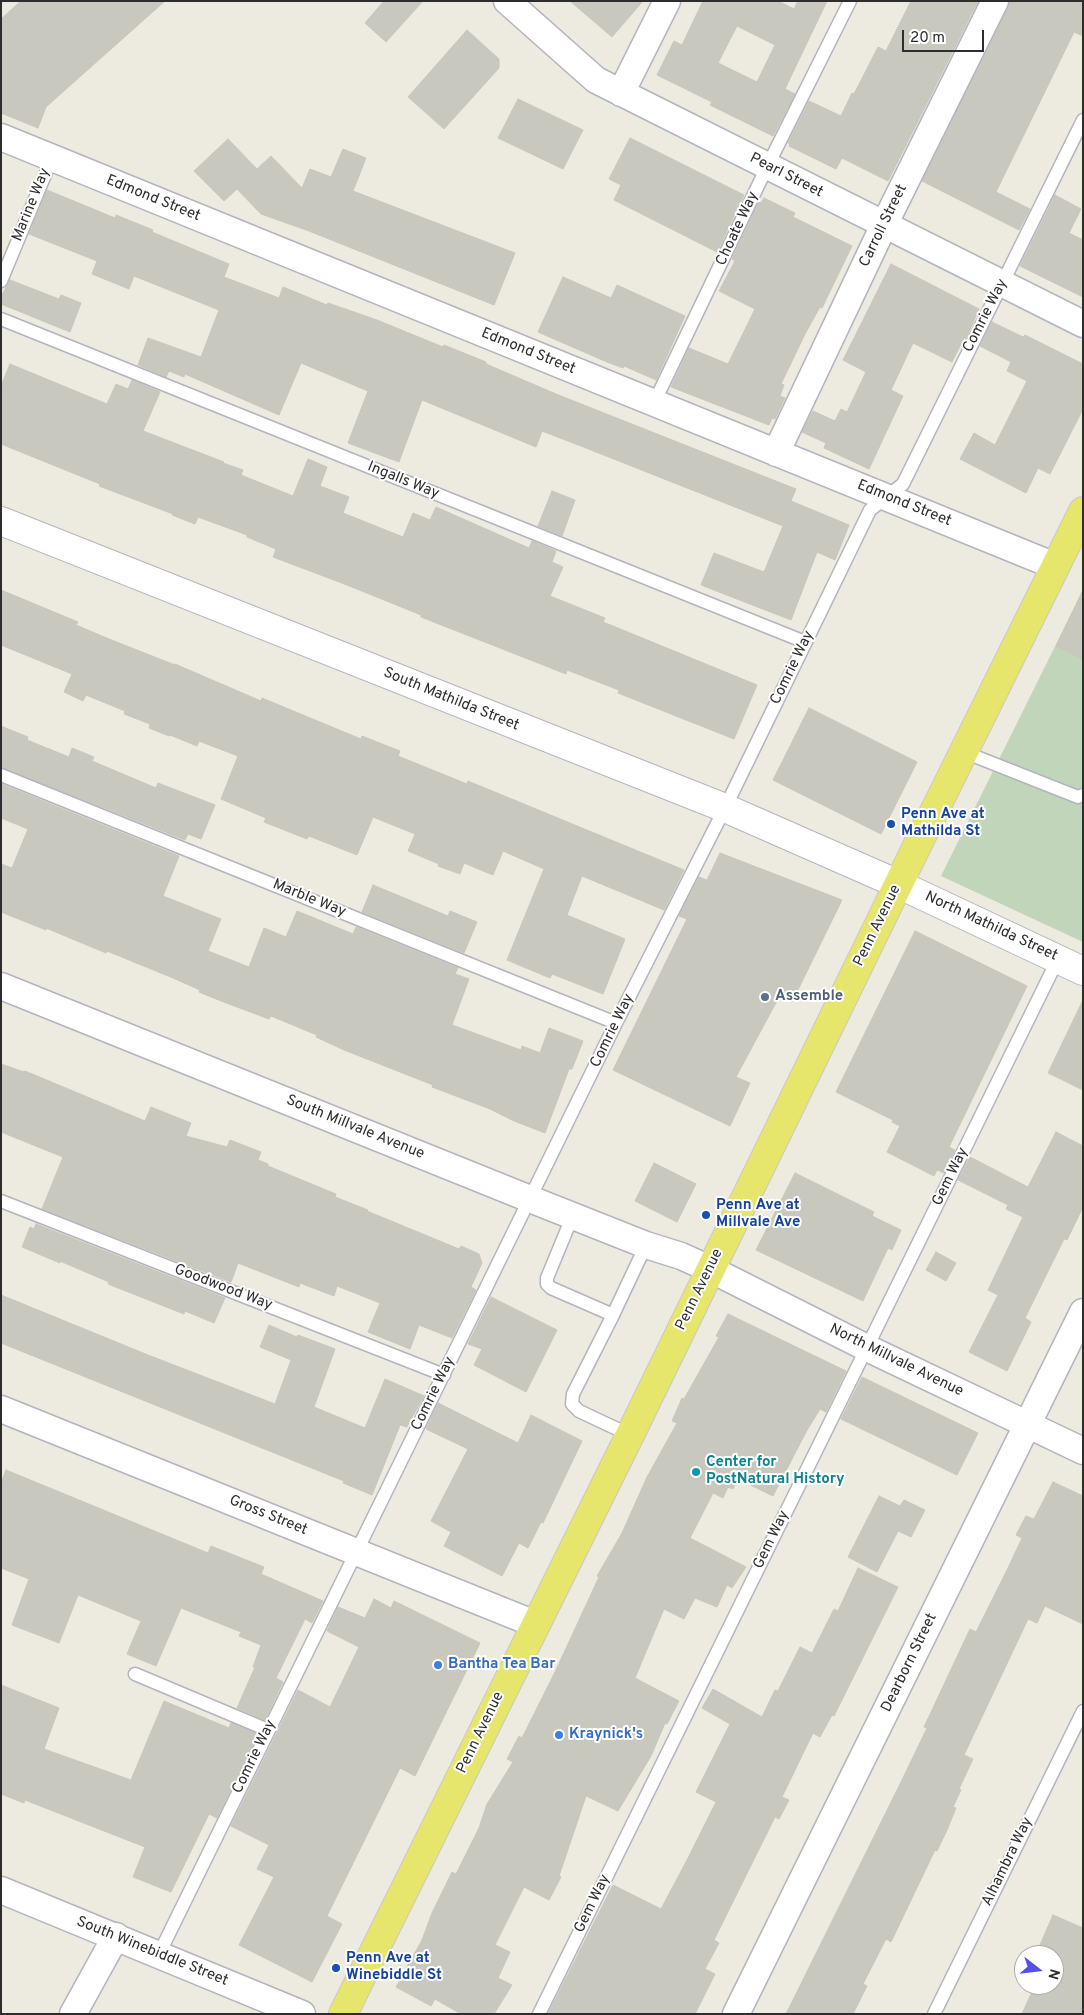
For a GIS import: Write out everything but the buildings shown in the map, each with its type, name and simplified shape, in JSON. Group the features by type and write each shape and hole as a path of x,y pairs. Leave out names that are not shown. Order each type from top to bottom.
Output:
{"main road":[{"name":"Penn Avenue","path":"343,2014 630,1435 898,884 1083,511"}],"street":[{"name":"Pearl Street","path":"507,1 596,80 884,226 1083,324"},
{"path":"621,93 667,1"},
{"name":"Carroll Street","path":"776,453 994,1"},
{"name":"Edmond Street","path":"1,137 1056,566"},
{"name":"South Mathilda Street","path":"1,521 726,808 898,884"},
{"name":"North Mathilda Street","path":"898,884 1083,971"},
{"name":"South Millvale Avenue","path":"1,986 530,1199 681,1256 710,1269"},
{"name":"North Millvale Avenue","path":"710,1269 867,1348 1083,1451"},
{"name":"Dearborn Street","path":"736,2014 1083,1312"},
{"name":"Gross Street","path":"1,1409 535,1624"},
{"name":"South Winebiddle Street","path":"1,1890 302,2014"},
{"path":"73,2014 116,1936"}],"lane":[{"name":"Choate Way","path":"654,403 767,167 850,1"},
{"name":"Comrie Way","path":"159,1954 616,1023 726,808 870,510 903,484 1083,120"},
{"name":"Marine Way","path":"1,281 52,158"},
{"name":"Ingalls Way","path":"1,319 805,642"},
{"path":"964,752 1078,797 1083,795"},
{"name":"Marble Way","path":"1,775 616,1023"},
{"name":"Gem Way","path":"539,2014 1058,959"},
{"name":"Goodwood Way","path":"1,1201 444,1375"},
{"path":"573,1215 547,1278 547,1284 551,1288 613,1315"},
{"path":"630,1435 580,1411 572,1404 573,1394 646,1244"},
{"path":"135,1674 268,1730"},
{"name":"Alhambra Way","path":"934,2014 1083,1711"}],"green space":[{"path":"1083,590 1083,942 941,876"}],"place":[{"name":"Penn Ave at Mathilda St","path":"891,824"},
{"name":"Assemble","path":"765,997"},
{"name":"Penn Ave at Millvale Ave","path":"706,1215"},
{"name":"Center for PostNatural History","path":"696,1472"},
{"name":"Bantha Tea Bar","path":"438,1665"},
{"name":"Kraynick's","path":"559,1735"},
{"name":"Penn Ave at Winebiddle St","path":"336,1968"}]}
